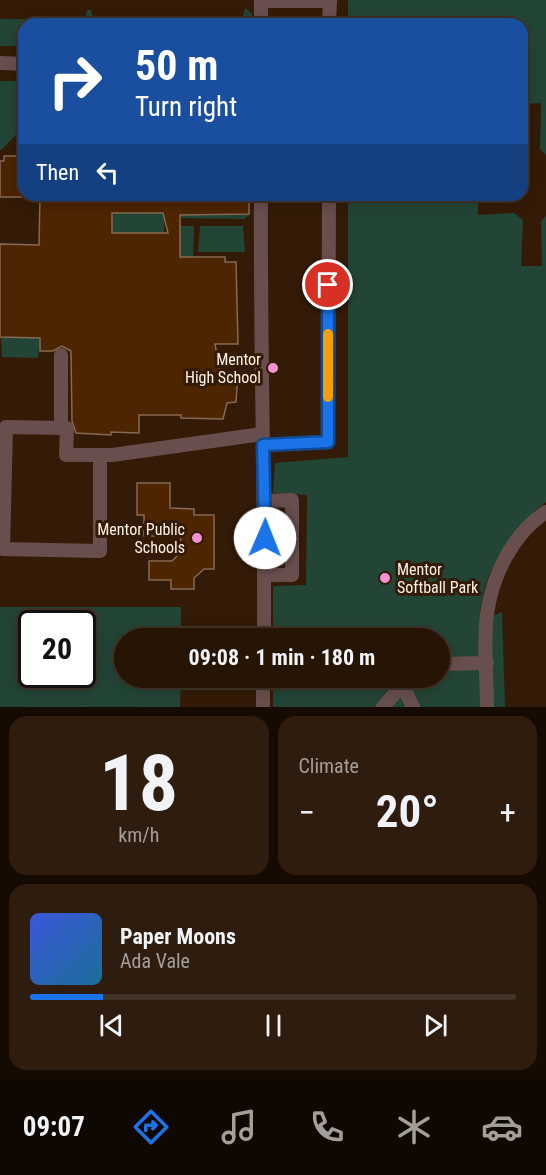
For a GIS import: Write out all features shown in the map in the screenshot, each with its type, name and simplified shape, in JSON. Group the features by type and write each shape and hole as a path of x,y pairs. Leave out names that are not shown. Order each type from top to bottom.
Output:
{"street":[{"path":"261,18 261,1 330,1 329,18"},
{"path":"0,63 18,64"},
{"path":"261,201 265,501 264,628"},
{"path":"100,456 100,550 3,549 6,427 67,428 66,455 100,456 263,439 328,442 329,201"},
{"path":"61,355 61,428"},
{"path":"264,575 292,575 292,500 265,501"},
{"path":"487,707 487,613 498,574 507,555 524,532 546,512"},
{"path":"450,664 487,663"},
{"path":"263,688 263,707"},
{"path":"383,707 399,688"},
{"path":"407,688 413,707"}],"green space":[{"path":"348,0 546,0 546,155 540,149 541,103 528,104 528,18 348,18"},
{"path":"245,8 252,14 252,18 242,18"},
{"path":"87,10 91,10 93,18 86,18"},
{"path":"0,19 18,19 18,46 0,46"},
{"path":"0,81 18,81 18,133 0,151"},
{"path":"348,201 478,201 478,215 514,213 523,220 521,266 542,266 541,221 546,216 546,502 520,526 499,555 491,571 481,605 480,622 502,612 505,707 273,707 273,688 450,688 450,628 273,628 273,586 306,585 307,495 273,493 275,463 348,457"},
{"path":"113,207 121,207 121,213 249,214 245,219 164,218 164,233 112,233"},
{"path":"179,226 194,226 193,257 180,257"},
{"path":"200,226 243,226 245,252 198,252"},
{"path":"1,337 40,338 38,358 2,357"},
{"path":"0,607 181,607 181,628 114,628 114,688 181,688 180,707 0,707"}],"building":[{"path":"4,156 18,156 18,197 0,197 0,161 4,161"},
{"name":"Mentor High School","path":"40,201 249,201 249,214 180,215 180,257 225,257 225,262 236,262 238,344 215,344 220,373 238,374 236,402 227,403 223,419 181,418 181,415 139,415 139,433 111,432 111,435 76,433 72,421 71,351 62,346 53,351 40,351 40,338 0,337 0,244 39,245","holes":["112,213 163,213 168,233 112,233"]},
{"name":"Mentor Public Schools","path":"137,483 170,483 170,508 194,509 194,515 214,515 214,569 204,569 194,578 194,589 171,589 171,580 149,580 149,561 172,561 180,553 181,533 156,532 156,536 144,536 144,515 137,515"}],"slow traffic":[{"path":"328,334 328,397"}],"place":[{"name":"Mentor High School","path":"273,368"},
{"name":"Mentor Public Schools","path":"197,538"},
{"name":"Mentor Softball Park","path":"385,578"}],"route":[{"path":"265,538 263,445 328,442 328,285"}]}
